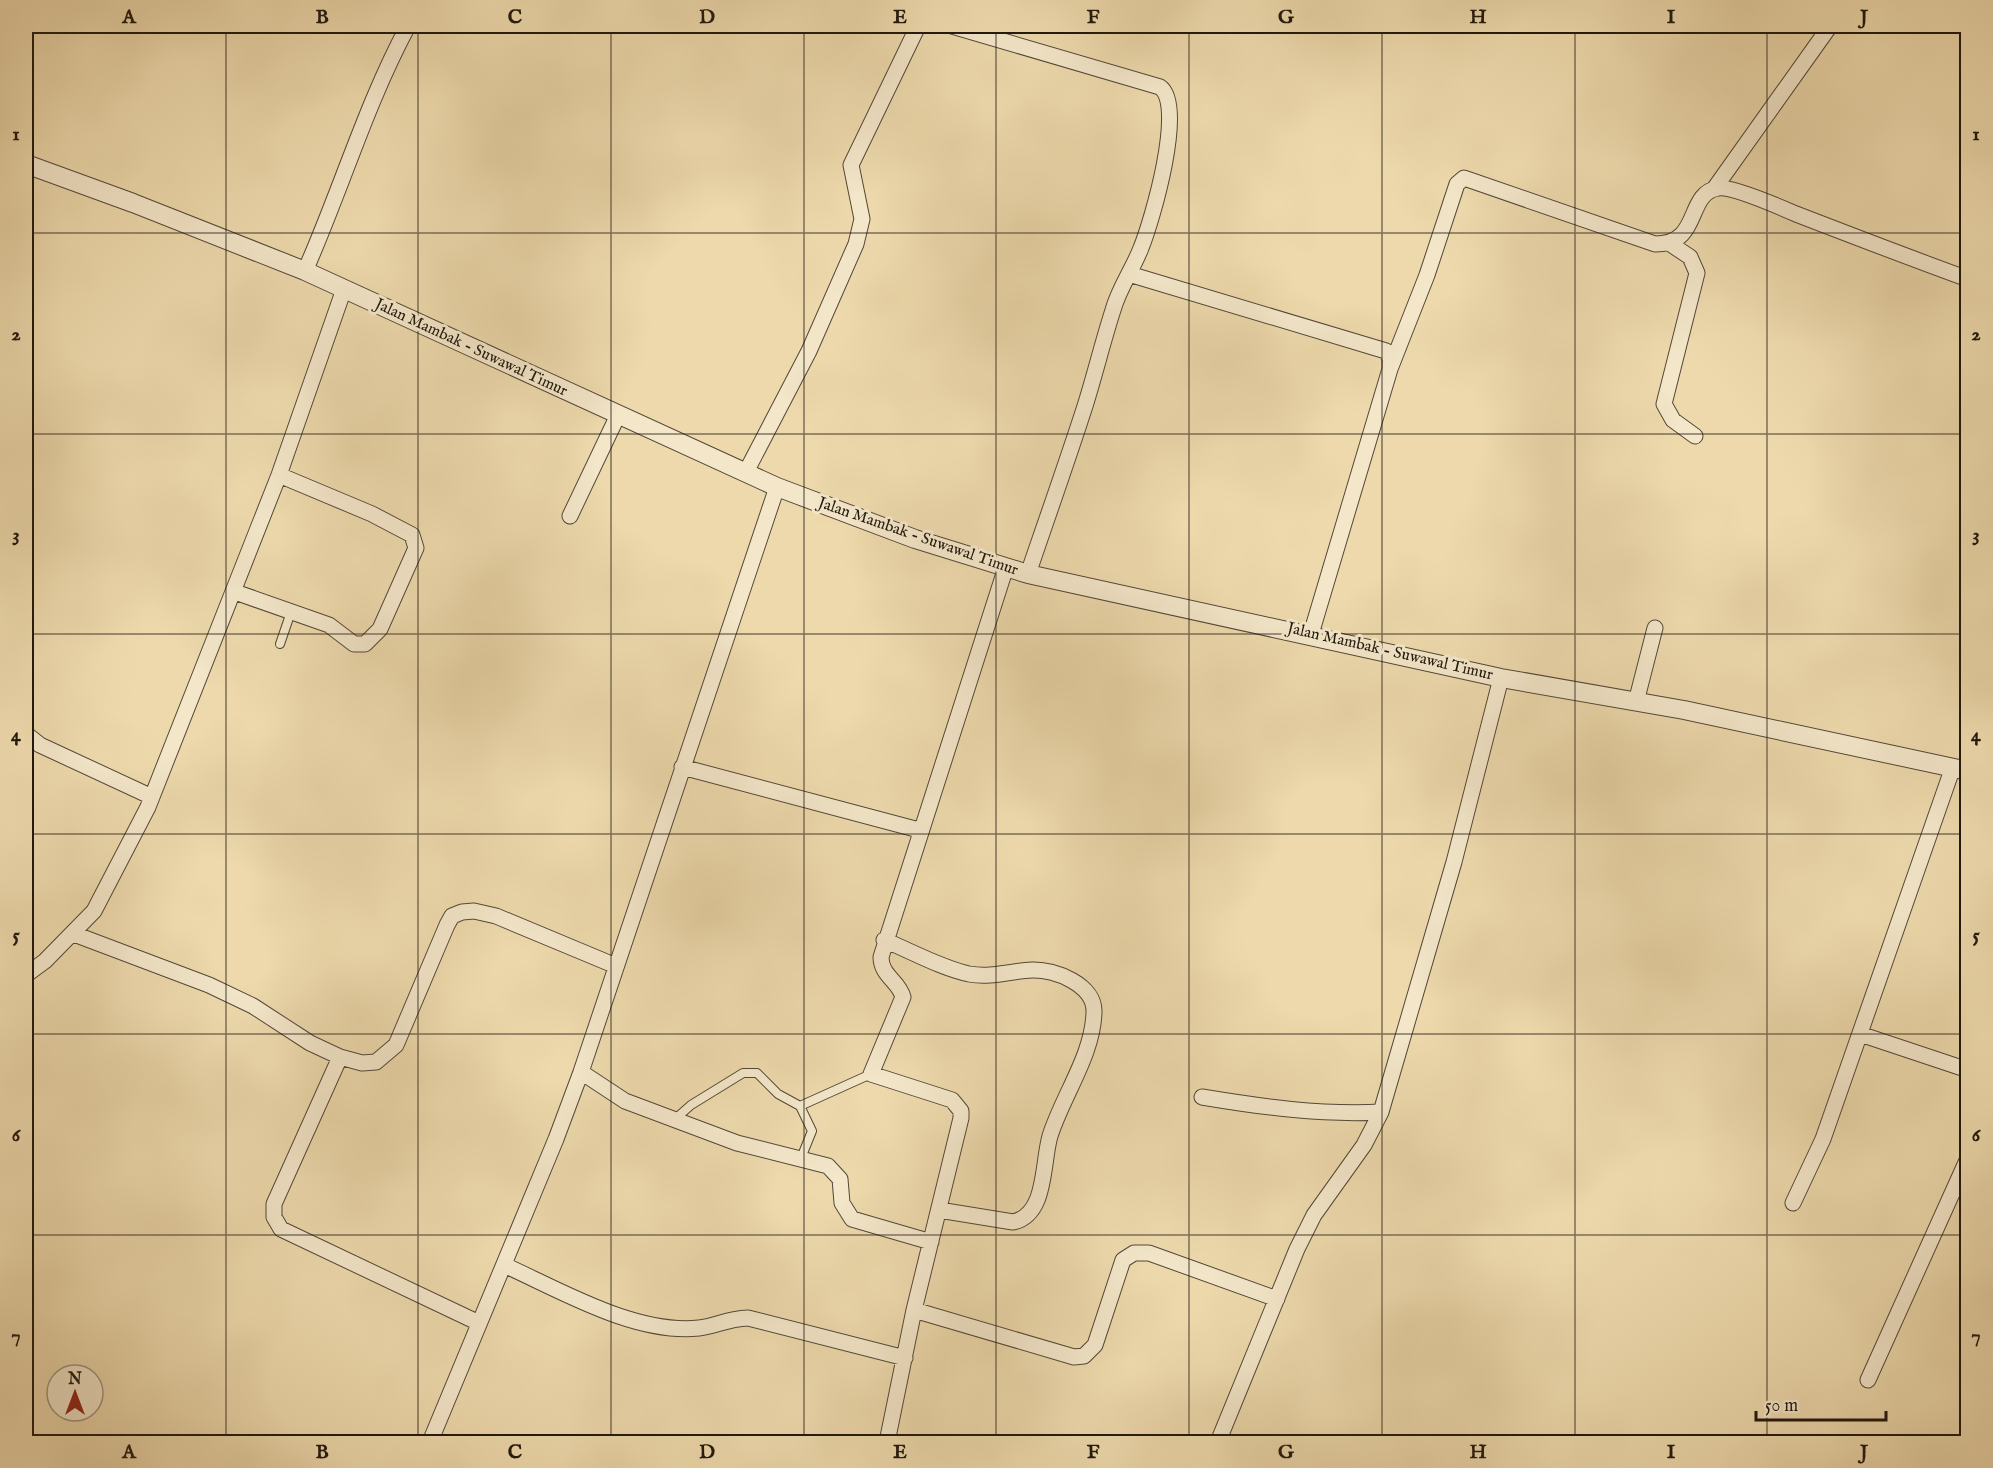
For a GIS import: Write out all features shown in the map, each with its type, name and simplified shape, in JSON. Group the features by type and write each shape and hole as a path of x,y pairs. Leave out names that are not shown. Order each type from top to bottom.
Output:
{"street":[{"path":"305,271 389,62 408,26"},
{"path":"746,472 809,351 856,244 862,219 851,165 918,26"},
{"path":"952,26 1164,90 1170,105 1171,119 1166,150 1152,216 1129,274 1116,299 1085,405 1028,574"},
{"path":"1311,634 1390,369 1461,179 1470,178 1655,244 1669,243 1680,238 1703,196 1714,189 1830,26"},
{"name":"Jalan Mambak - Suwawal Timur","path":"26,164 133,203 305,271 777,487 915,539 1028,574 1311,634 1501,678 1636,702 1960,769"},
{"path":"1714,189 1722,188 1759,199 1968,279"},
{"path":"1669,243 1690,257 1697,273 1664,404 1673,420 1695,436"},
{"path":"1129,274 1386,351 1390,358 1390,369"},
{"path":"26,975 74,934 94,911 152,797 235,592 344,290"},
{"path":"570,516 618,415"},
{"path":"235,592 329,625 354,644 365,644 380,628 416,543 412,535 372,514 279,475"},
{"path":"430,1443 581,1072 777,487"},
{"path":"887,1443 914,1310 961,1118 958,1105 952,1100 894,1079 871,1074 903,997 901,990 889,979 881,964 884,940 1006,567"},
{"path":"1636,702 1655,628"},
{"path":"1218,1443 1314,1215 1364,1145 1381,1112 1454,862 1501,678"},
{"path":"26,734 40,745 152,797"},
{"path":"682,767 919,830"},
{"path":"1793,1203 1823,1139 1960,769"},
{"path":"74,934 209,985 253,1006 310,1043 340,1057 362,1063 376,1062 396,1046 447,925 452,916 462,912 474,911 496,916 616,966"},
{"path":"884,940 966,973 1002,976 1032,970 1053,973 1083,987 1094,1002 1089,1040 1054,1125 1045,1155 1038,1202 1032,1211 1020,1220 1012,1222 939,1210"},
{"path":"1860,1034 1968,1070"},
{"path":"340,1057 274,1204 274,1217 281,1229 479,1323"},
{"path":"581,1072 625,1101 674,1120 737,1143 828,1166 837,1172 842,1203 852,1219 931,1242"},
{"path":"1202,1097 1263,1107 1325,1113 1381,1112"},
{"path":"1868,1380 1968,1158"},
{"path":"914,1310 1074,1357 1084,1356 1095,1345 1123,1260 1134,1253 1149,1253 1277,1299"},
{"path":"504,1265 624,1318 659,1326 700,1328 728,1318 748,1318 905,1358"}],"lane":[{"path":"280,644 291,612"},
{"path":"674,1120 691,1105 743,1073 757,1073 778,1094 801,1107 812,1131 801,1158"},
{"path":"801,1107 871,1074"}]}
